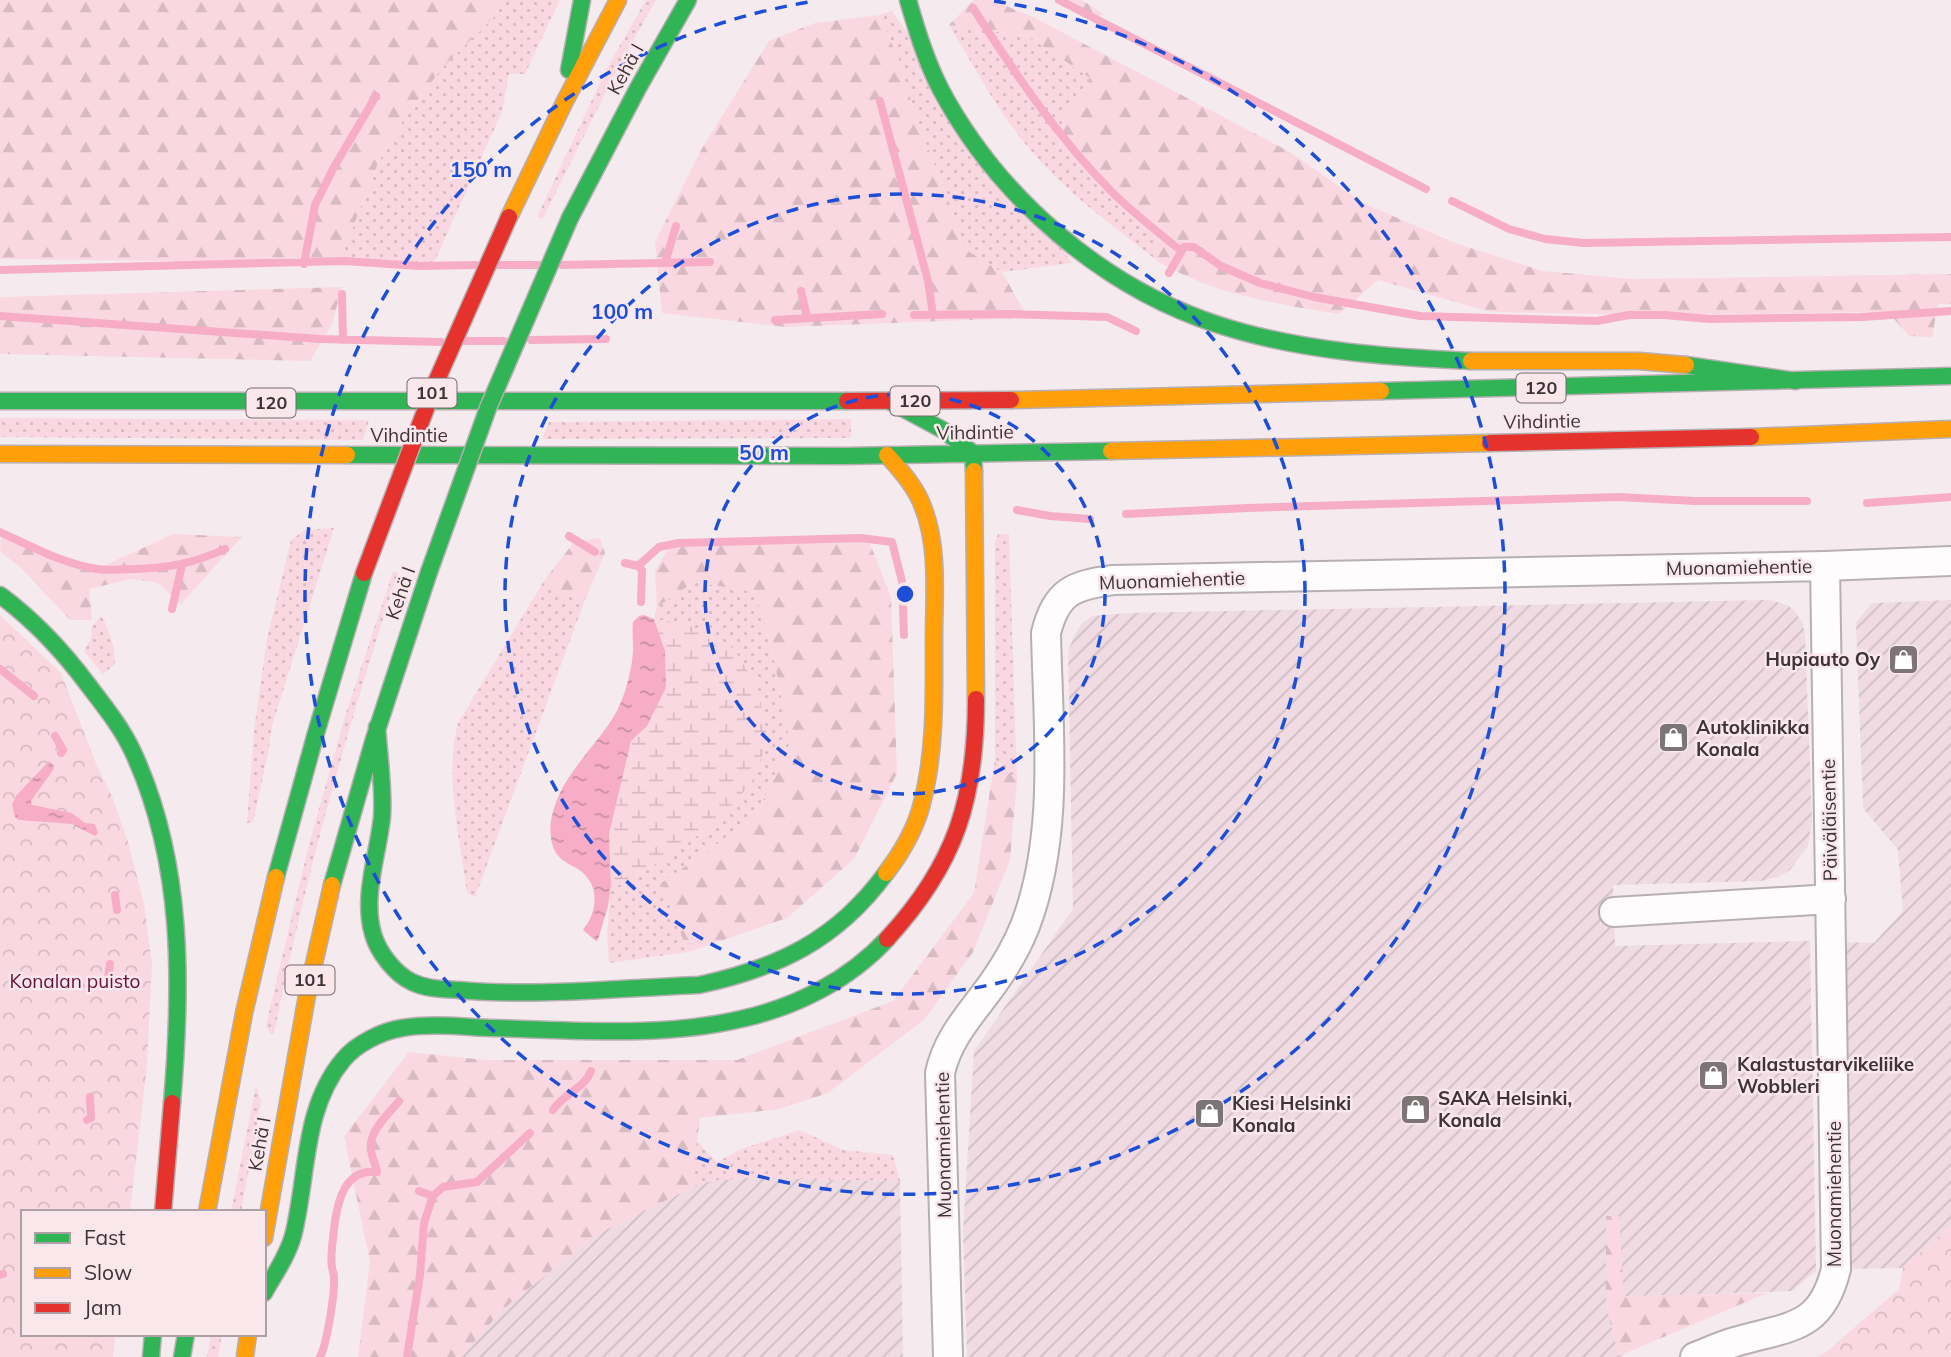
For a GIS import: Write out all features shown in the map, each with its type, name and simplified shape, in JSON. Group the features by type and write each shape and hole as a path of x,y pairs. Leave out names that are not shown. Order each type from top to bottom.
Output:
{"main road":[{"path":"564,103 582,0"},
{"name":"Kehä I","path":"207,1210 235,1056 271,894 331,677 364,573 436,382 509,217 618,0"},
{"name":"Kehä I","path":"266,1226 305,1002 327,906 377,727 429,572 488,408 570,218 688,0"},
{"path":"908,0 915,29 955,115 979,151 1040,221 1114,275 1190,315 1302,345 1439,359 1654,362 1796,381"},
{"name":"Vihdintie","path":"0,401 1004,401 1951,376"},
{"path":"266,1289 292,1238 310,1136 320,1098 337,1065 361,1042 402,1028 632,1028 709,1024 742,1019 778,1009 817,992 845,975 870,956 901,926 926,893 946,856 966,806 975,754 978,532 973,453 943,430 889,401"},
{"name":"Vihdintie","path":"0,454 887,455 1765,438 1951,429"},
{"path":"377,727 382,816 370,895 371,925 383,955 392,967 413,983 433,988 491,993 699,985 744,976 784,961 824,936 865,901 908,841 922,805 930,755 934,695 934,588 928,522 918,494 887,455"},
{"path":"0,595 44,631 72,661 109,712 133,753 152,800 164,844 177,964 177,1044 163,1210"},
{"path":"151,1357 153,1336"},
{"path":"182,1357 186,1336"},
{"path":"245,1357 248,1336"}],"street":[{"name":"Muonamiehentie","path":"948,1357 940,1073 956,1032 1007,963 1025,926 1037,890 1044,858 1049,805 1046,634 1050,617 1065,594 1090,583 1113,580 1825,566 1951,561"},
{"name":"Päiväläisentie","path":"1614,912 1831,899 1825,566"},
{"name":"Muonamiehentie","path":"1695,1357 1733,1342 1797,1326 1811,1317 1830,1290 1836,1269 1831,899"}],"shaded area":[{"path":"1770,600 1794,610 1803,624 1805,636 1812,820 1808,846 1790,870 1778,877 1761,881 1613,885 1615,946 1810,941 1816,1271 1792,1291 1624,1297 1623,1357 967,1357 963,1230 974,1051 1073,909 1068,651 1082,623 1092,616 1130,613"},
{"path":"1951,600 1951,1226 1903,1268 1842,1269 1842,942 1874,943 1903,911 1898,850 1863,808 1856,622 1872,603"},
{"path":"746,1178 900,1181 903,1357 461,1357 503,1309 599,1233 691,1188 710,1181"}],"green space":[{"path":"0,0 501,0 495,16 442,68 404,119 378,163 339,263 0,259"},
{"path":"501,0 560,0 525,74 509,74 502,112 431,269 339,263 378,163 404,119 442,68 495,16"},
{"path":"646,0 656,0 618,68 543,218 537,217 607,68"},
{"path":"974,0 991,0 1031,16 1290,152 1363,203 1455,243 1543,271 1633,279 1951,274 1951,304 1938,304 1932,337 1909,336 1888,312 1655,315 1491,312 1378,280 1339,314 1247,297 1203,283 1159,262 1154,234 1120,207 1060,147 1064,118 1090,78 1028,36 949,25"},
{"path":"1062,0 1082,0 1104,14 1093,19"},
{"path":"892,11 1072,263 1002,272 963,248 951,208 916,117 899,60 879,15"},
{"path":"879,15 899,60 916,117 951,208 963,248 1002,272 1028,318 786,327 662,313 655,242 701,150 769,41 815,23"},
{"path":"949,25 1028,36 1090,78 1064,118 1060,147 1120,207 1154,234 1159,262 1078,198 1034,154 999,108"},
{"path":"342,287 332,324 310,361 0,354 0,297"},
{"path":"0,418 369,420 363,440 0,437"},
{"path":"851,419 851,438 542,439 549,422"},
{"path":"334,528 272,726 253,822 247,823 254,730 267,638 291,540 305,530"},
{"path":"174,534 242,537 181,604 158,583 131,579 89,589 92,620 70,620 19,566 0,552 1,536 16,535 59,559 103,566"},
{"path":"998,534 1009,534 1017,781 995,759 995,542"},
{"path":"600,538 605,553 585,600 559,593 545,579 575,541"},
{"path":"869,541 891,597 897,773 854,859 787,918 688,952 661,883 755,818 790,743 772,649 755,592 694,582 657,607 655,571 669,547"},
{"path":"393,572 398,572 329,801 274,1034 270,1034 266,1025 308,848 346,713"},
{"path":"545,579 559,593 585,600 475,897 467,893 455,808 453,764 458,723"},
{"path":"694,582 755,592 772,649 790,743 755,818 661,883 688,952 609,963 607,935 611,885 626,884 713,825 690,625 654,619 657,607"},
{"name":"Konalan puisto","path":"0,615 61,673 128,842 144,904 152,964 147,1066 130,1210 21,1210 21,1336 116,1336 113,1357 0,1357"},
{"path":"101,615 115,657 115,664 103,674 84,651 92,636 91,628"},
{"path":"654,619 690,625 733,648 757,686 768,740 751,784 713,825 626,884 611,885 609,834 618,793 631,741 647,726 665,651"},
{"path":"995,759 1017,781 1010,860 973,952 925,1019 828,1093 779,1109 700,1118 691,1188 599,1233 503,1309 461,1357 358,1357 370,1262 344,1136 409,1052 485,1060 737,1060 893,1001 974,893"},
{"path":"256,1085 261,1102 241,1210 231,1210"},
{"path":"800,1130 843,1150 893,1155 900,1181 746,1178 710,1181 691,1188 696,1140 717,1162 741,1149"},
{"path":"1606,1216 1619,1216 1624,1296 1767,1293 1619,1356 1606,1306"},
{"path":"1951,1226 1951,1357 1816,1357 1825,1353 1899,1289 1903,1268"},
{"path":"211,1336 222,1336 218,1357 207,1357"}],"water":[{"path":"644,615 654,619 665,651 666,687 647,726 631,741 609,834 611,885 608,906 596,941 583,930 594,908 592,885 582,872 556,853 551,840 551,820 562,789 618,710 631,665 633,622"},
{"path":"49,761 54,766 53,770 31,801 32,805 72,813 85,823 95,824 98,833 95,836 72,824 19,820 15,817 12,805 16,796"}],"waterway":[{"path":"1059,0 1426,189"},
{"path":"973,8 1021,80 1073,149 1120,200 1181,251"},
{"path":"304,264 315,205 376,96"},
{"path":"880,101 928,281 933,315"},
{"path":"1452,201 1509,229 1545,239 1584,243 1951,237"},
{"path":"665,263 676,226"},
{"path":"1169,273 1184,247 1194,247 1221,266 1260,283 1314,297 1420,316 1597,321 1629,315 1709,319 1862,317 1951,311"},
{"path":"0,270 344,261 419,266 476,265"},
{"path":"562,265 710,262"},
{"path":"499,265 539,265"},
{"path":"801,291 807,317"},
{"path":"342,294 343,340"},
{"path":"775,320 882,314"},
{"path":"914,315 1107,317 1136,331"},
{"path":"0,316 320,339 441,342"},
{"path":"531,340 606,339"},
{"path":"464,341 504,341"},
{"path":"1126,514 1618,497 1695,501 1807,501"},
{"path":"1867,503 1951,497"},
{"path":"1017,510 1090,519"},
{"path":"0,532 60,559 102,570 170,566 203,558 225,549"},
{"path":"569,536 595,552"},
{"path":"638,566 659,547 679,543 861,538 892,542 902,581 904,635"},
{"path":"625,563 638,566 642,570 641,602"},
{"path":"172,609 182,565"},
{"path":"0,669 34,696"},
{"path":"55,736 63,750 61,753"},
{"path":"115,895 117,910"},
{"path":"107,986 110,964"},
{"path":"553,1110 584,1082 591,1071"},
{"path":"87,1120 91,1118 90,1097"},
{"path":"320,1357 332,1306 334,1277 331,1253 340,1198 350,1181 357,1176 366,1172 377,1172 371,1147 374,1133 399,1101"},
{"path":"407,1357 420,1275 424,1223 433,1196 443,1187 477,1182 530,1133"},
{"path":"419,1191 433,1196"}],"traffic: fast":[{"path":"569,70 582,0"},
{"path":"570,218 688,0"},
{"path":"908,0 918,34 941,90 992,167 1023,202 1095,263 1176,309 1249,334 1344,351 1471,361"},
{"path":"429,572 488,408 570,218"},
{"path":"1686,365 1796,381"},
{"path":"1381,391 1951,376"},
{"path":"0,401 847,401"},
{"path":"889,401 943,430 973,453 974,471"},
{"path":"347,455 846,456 1111,451"},
{"path":"332,885 374,739 429,572"},
{"path":"276,877 364,573"},
{"path":"0,595 48,637 101,702 129,743 150,794 162,837 175,925 178,969 172,1103"},
{"path":"377,727 382,817 370,890 370,920 375,941 388,962 399,974 423,986 488,992 548,992 699,985 728,978 755,970 804,948 847,916 886,873"},
{"path":"266,1290 284,1259 293,1236 308,1145 320,1100 343,1060 370,1039 394,1030 424,1026 649,1031 711,1025 762,1014 820,990 856,967 887,939"},
{"path":"151,1357 153,1336"},
{"path":"182,1357 186,1336"}],"traffic: slow":[{"path":"509,217 618,0"},
{"path":"1471,361 1639,361 1686,365"},
{"path":"1011,400 1381,391"},
{"path":"1751,437 1951,429"},
{"path":"1111,451 1490,443"},
{"path":"0,454 347,455"},
{"path":"886,873 912,831 927,783 933,721 935,589 934,555 923,507 912,486 887,455"},
{"path":"974,471 976,699"},
{"path":"207,1210 244,1013 276,877"},
{"path":"266,1227 308,990 332,885"},
{"path":"245,1357 248,1336"}],"traffic: jam":[{"path":"364,573 436,382 509,217"},
{"path":"847,401 1011,400"},
{"path":"1490,443 1751,437"},
{"path":"887,939 930,884 957,828 972,768 976,699"},
{"path":"163,1210 172,1103"}],"place":[{"name":"Hupiauto Oy","path":"1903,659"},
{"name":"Autoklinikka Konala","path":"1673,738"},
{"name":"Kalastustarvikeliike Wobbleri","path":"1714,1075"},
{"name":"SAKA Helsinki, Konala","path":"1415,1109"},
{"name":"Kiesi Helsinki Konala","path":"1209,1114"}]}
